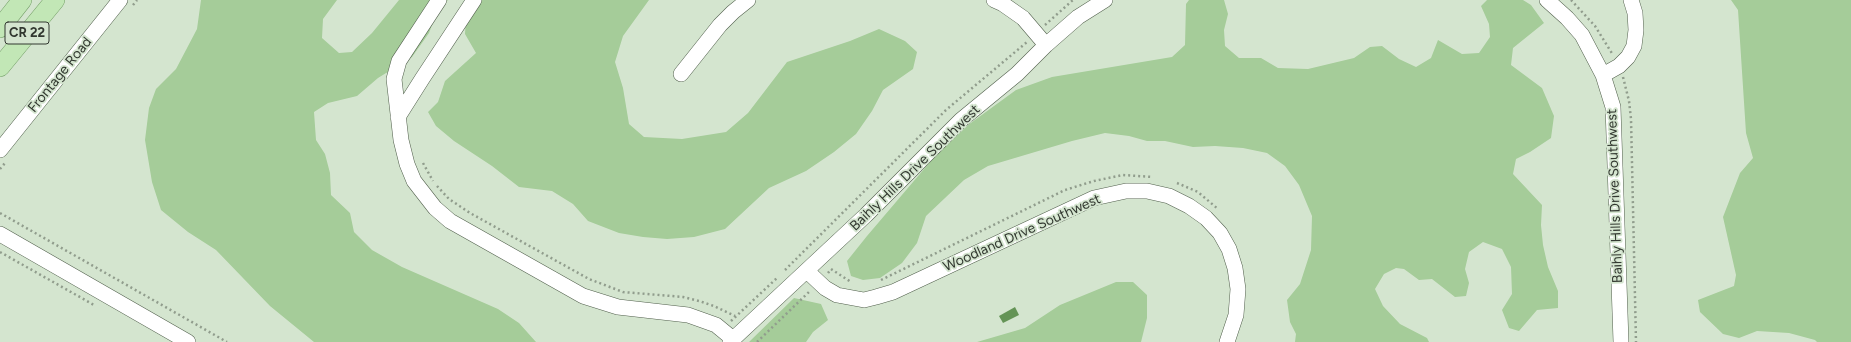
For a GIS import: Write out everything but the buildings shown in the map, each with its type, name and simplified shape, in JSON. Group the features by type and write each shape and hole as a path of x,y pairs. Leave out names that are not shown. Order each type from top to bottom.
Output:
{"main road":[{"path":"0,14 4,0"},
{"name":"CR 22","path":"0,28 22,0"},
{"name":"CR 22","path":"0,67 55,0"}],"street":[{"name":"Frontage Road","path":"0,150 120,0"},
{"path":"439,0 399,61 394,79 401,140 407,164 414,181 435,208 450,221 583,296 618,307 688,315 716,325 732,340"},
{"path":"398,118 474,0"},
{"path":"681,74 720,24 748,0"},
{"path":"994,0 1003,4 1023,18 1046,45"},
{"name":"Baihly Hills Drive Southwest","path":"732,340 808,272 961,120 1017,74 1046,45 1078,17 1104,0"},
{"name":"Baihly Hills Drive Southwest","path":"1547,0 1567,18 1582,35 1603,75 1613,107 1621,342"},
{"path":"1603,75 1619,66 1634,46 1636,30 1635,13 1631,0"},
{"name":"Woodland Drive Southwest","path":"808,272 825,288 837,295 864,300 893,292 1094,198 1126,191 1147,191 1170,196 1189,206 1206,218 1220,233 1229,249 1235,268 1238,289 1236,315 1227,342"},
{"path":"0,234 188,342"}],"path":[{"path":"421,160 435,184 454,202 470,213 589,279 623,292 683,297 699,301 735,316 785,270 946,110 1036,34 1073,0"},
{"path":"1619,66 1627,89 1631,119 1636,342"},
{"path":"0,213 228,342"},
{"path":"0,252 96,307"},
{"path":"756,342 809,292"}],"shaded area":[{"path":"201,0 337,0 323,19 322,38 339,53 352,52 372,33 399,0 448,0 436,14 429,33 412,57 378,78 357,96 328,103 314,112 316,140 325,154 330,173 331,195 350,213 354,232 372,250 402,267 498,309 519,323 536,342 314,342 270,306 216,250 188,232 161,210 152,182 145,140 149,108 156,89 176,69 197,29"},
{"path":"467,0 649,0 623,36 615,62 623,88 629,124 644,137 682,139 726,132 748,113 787,62 850,41 879,29 905,41 917,52 913,69 883,90 872,111 856,134 834,152 806,171 769,188 725,229 694,237 667,239 643,237 619,233 588,221 573,204 552,191 519,187 492,166 454,141 436,126 428,112 438,102 445,81 476,53 465,34"},
{"path":"1189,0 1224,0 1228,14 1224,30 1225,46 1239,58 1261,58 1278,68 1308,69 1354,58 1370,47 1382,46 1399,59 1416,67 1431,58 1438,40 1462,54 1479,53 1490,37 1489,24 1481,6 1487,0 1523,0 1531,5 1544,23 1513,48 1511,65 1542,88 1554,116 1551,138 1530,152 1516,159 1513,174 1542,205 1541,225 1543,245 1548,267 1558,291 1558,308 1537,310 1519,331 1509,328 1502,310 1512,294 1511,267 1502,249 1483,242 1469,252 1465,269 1469,283 1466,296 1455,297 1432,279 1419,280 1404,269 1396,268 1384,274 1375,289 1383,306 1400,324 1427,338 1429,342 1295,342 1296,334 1290,322 1287,300 1300,284 1311,250 1312,216 1299,185 1285,166 1267,153 1243,148 1215,146 1193,147 1165,141 1147,141 1129,136 1105,133 1072,141 988,166 964,180 926,216 917,243 902,263 880,278 863,280 851,276 847,261 936,155 968,125 1016,90 1052,77 1172,57 1185,45 1186,4"},
{"path":"1731,0 1851,0 1851,342 1817,342 1815,340 1789,333 1757,331 1739,338 1723,334 1700,312 1698,300 1734,286 1736,275 1723,217 1740,173 1753,158 1746,133 1738,10"},
{"path":"1116,282 1133,282 1147,295 1147,318 1141,342 977,342 1025,328 1060,305"},
{"path":"794,298 821,304 828,320 813,332 806,342 749,342"},
{"path":"1015,307 1019,315 1003,323 999,316"}]}
